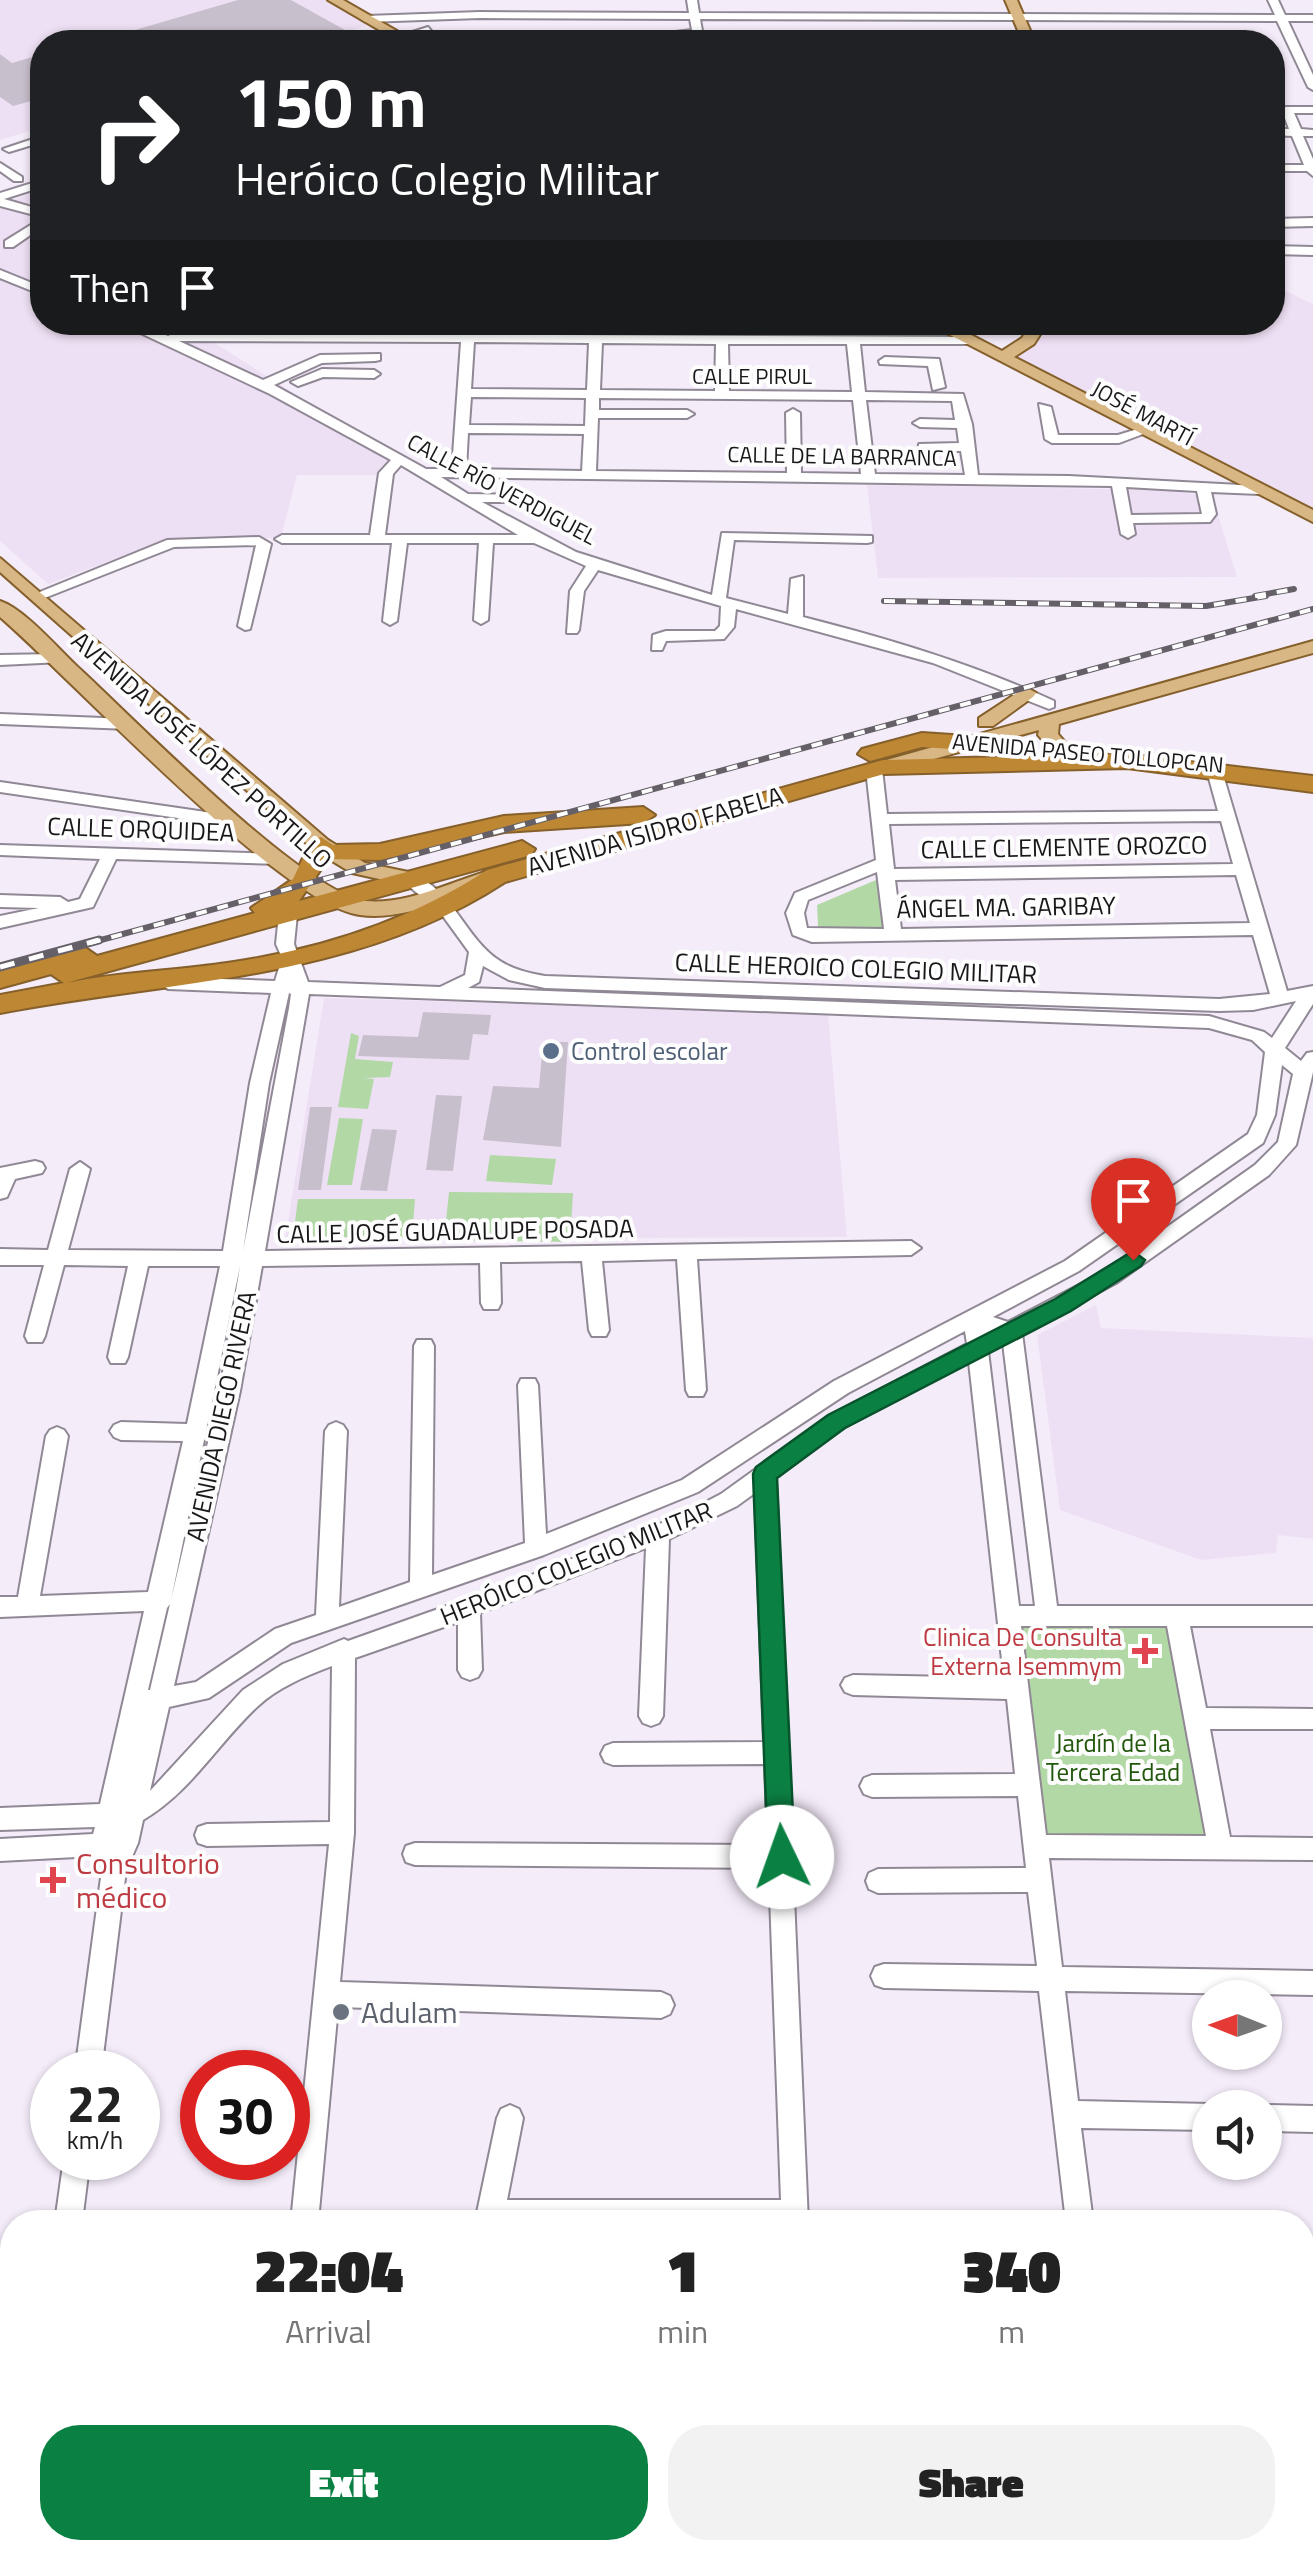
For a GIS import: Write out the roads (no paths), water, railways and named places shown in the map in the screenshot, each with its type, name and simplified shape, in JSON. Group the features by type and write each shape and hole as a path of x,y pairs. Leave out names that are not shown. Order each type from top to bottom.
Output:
{"highway":[{"name":"AVENIDA PASEO TOLLOPCAN","path":"922,740 966,736 1060,748 1158,754 1313,775"},
{"name":"AVENIDA ISIDRO FABELA","path":"0,982 275,905 291,884 336,901 922,740"},
{"name":"AVENIDA PASEO TOLLOPCAN","path":"878,768 1143,762 1313,784"},
{"name":"AVENIDA ISIDRO FABELA","path":"0,1006 95,986 161,982 368,939 496,876 878,768"},
{"path":"291,884 328,849 380,852 504,824 643,815"}],"main road":[{"path":"334,0 394,30"},
{"path":"347,0 372,18"},
{"name":"JOSÉ MARTÍ","path":"956,335 1313,525"},
{"path":"1002,358 1033,335"},
{"name":"JOSÉ MARTÍ","path":"960,337 1140,433"},
{"name":"JOSÉ MARTÍ","path":"1252,490 1313,517"},
{"name":"AVENIDA JOSÉ LÓPEZ PORTILLO","path":"0,563 328,849 359,868 411,880"},
{"name":"AVENIDA JOSÉ LÓPEZ PORTILLO","path":"0,607 233,820 291,884 336,901 378,908 441,900"},
{"name":"AVENIDA ISIDRO FABELA","path":"878,768 966,736 1258,654 1313,631"},
{"path":"57,659 85,659 94,650 92,644"},
{"name":"AVENIDA ISIDRO FABELA","path":"1258,654 1313,646"},
{"path":"986,722 1026,693"},
{"path":"1049,713 1048,735 1060,748"},
{"name":"AVENIDA ISIDRO FABELA","path":"966,736 986,722 1049,713"},
{"path":"966,736 991,756 1019,762"}],"street":[{"path":"396,15 398,0"},
{"path":"446,0 446,15"},
{"path":"480,0 480,14"},
{"path":"584,0 585,15"},
{"path":"692,0 697,30"},
{"path":"849,0 854,17"},
{"path":"927,0 931,17"},
{"path":"1274,0 1308,64 1313,86"},
{"path":"372,18 480,14 957,17 1017,12 1313,18"},
{"path":"496,30 498,15"},
{"path":"561,15 562,30"},
{"path":"622,16 624,30"},
{"path":"752,16 753,30"},
{"path":"817,16 819,30"},
{"path":"880,17 882,30"},
{"path":"957,17 960,30"},
{"path":"1285,167 1311,166 1286,110 1313,110"},
{"path":"1285,140 1313,132"},
{"path":"1285,135 1298,138"},
{"path":"10,149 30,144"},
{"path":"0,166 18,179"},
{"path":"0,200 30,187"},
{"path":"0,200 30,210"},
{"path":"1285,210 1313,210"},
{"path":"1285,223 1313,222"},
{"path":"5,242 30,228"},
{"path":"5,242 28,250"},
{"path":"1285,250 1313,251"},
{"path":"0,274 30,286"},
{"path":"159,336 884,341 960,337"},
{"name":"CALLE RÍO VERDIGUEL","path":"159,336 271,388 464,498 594,564 795,620 1026,693 1049,713"},
{"path":"459,473 468,337"},
{"path":"589,472 596,338"},
{"path":"722,339 722,396"},
{"path":"852,340 868,477"},
{"path":"884,341 886,367 933,362 938,387"},
{"path":"271,388 320,359 374,357"},
{"path":"271,388 318,373 374,374"},
{"name":"CALLE PIRUL","path":"462,394 960,398 965,424"},
{"path":"1044,407 1052,439 1114,440 1140,433"},
{"path":"793,413 794,476"},
{"path":"592,414 688,414"},
{"path":"920,423 965,424 972,478"},
{"path":"462,429 592,430"},
{"path":"925,458 924,447 967,447"},
{"path":"378,539 386,473 400,459"},
{"name":"CALLE DE LA BARRANCA","path":"424,473 972,478 1252,490"},
{"path":"1118,482 1127,527 1205,519 1210,514 1203,488"},
{"path":"464,498 525,498"},
{"path":"657,647 658,638 719,636 727,628 727,536 867,539"},
{"path":"282,539 542,540"},
{"path":"390,621 400,539"},
{"path":"481,620 486,539"},
{"path":"37,596 172,542 259,541 264,544 245,626"},
{"path":"572,630 577,591 594,564"},
{"path":"795,620 798,579"},
{"path":"0,660 57,659"},
{"path":"0,719 129,724"},
{"path":"878,768 894,934"},
{"path":"1216,771 1280,998"},
{"path":"0,788 233,820"},
{"path":"880,820 1228,816"},
{"name":"CALLE ORQUIDEA","path":"0,850 111,854 291,884"},
{"path":"87,903 111,854"},
{"name":"CALLE CLEMENTE OROZCO","path":"808,892 886,869 1243,869"},
{"path":"411,880 441,900 476,955 473,978 442,993"},
{"path":"291,884 291,986"},
{"name":"ÁNGEL MA. GARIBAY","path":"808,892 797,903 795,913 796,925 805,935 1260,929"},
{"path":"0,902 87,903"},
{"path":"0,922 87,903"},
{"name":"CALLE HEROICO COLEGIO MILITAR","path":"476,955 506,972 545,982 838,1000"},
{"name":"CALLE HEROICO COLEGIO MILITAR","path":"161,982 1117,1010 1238,1006 1312,993"},
{"name":"AVENIDA DIEGO RIVERA","path":"115,1844 135,1703 160,1601 186,1537 230,1391 242,1259 291,986"},
{"name":"HERÓICO COLEGIO MILITAR","path":"135,1703 201,1692 266,1646 327,1618 536,1548 690,1486 830,1393 1072,1266 1256,1138 1266,1115 1275,1048 1312,993"},
{"name":"CALLE HEROICO COLEGIO MILITAR","path":"1117,1010 1225,1024 1258,1036 1308,1065"},
{"name":"HERÓICO COLEGIO MILITAR","path":"120,1814 161,1797 251,1697 291,1671 344,1649 470,1608 658,1535 729,1500 836,1422 1109,1278 1278,1157 1292,1134 1308,1065"},
{"path":"0,1192 7,1173 34,1168"},
{"path":"34,1336 80,1170"},
{"name":"CALLE JOSÉ GUADALUPE POSADA","path":"0,1258 242,1259 911,1248"},
{"path":"687,1254 696,1390"},
{"path":"490,1255 491,1303"},
{"path":"592,1255 599,1330"},
{"path":"118,1357 140,1258"},
{"name":"AVENIDA DIEGO RIVERA","path":"120,1814 159,1701 186,1537 197,1433 242,1259"},
{"path":"1047,1616 1012,1331 974,1318 1078,2210"},
{"path":"421,1587 424,1346"},
{"path":"528,1384 536,1548"},
{"path":"121,1431 197,1433"},
{"path":"327,1618 336,1431"},
{"path":"27,1607 57,1436"},
{"path":"765,1474 795,2210"},
{"path":"650,1716 658,1535"},
{"path":"0,1607 160,1601"},
{"path":"470,1608 470,1670"},
{"path":"1008,1616 1313,1616"},
{"path":"1178,1616 1220,1848"},
{"path":"306,2210 342,1833 344,1649"},
{"path":"854,1685 1016,1690"},
{"path":"1196,1718 1313,1719"},
{"path":"613,1754 776,1752"},
{"path":"872,1786 1028,1785"},
{"path":"0,1819 120,1814"},
{"path":"208,1835 342,1833"},
{"path":"0,1850 115,1844 91,2050"},
{"path":"1034,1846 1313,1849"},
{"path":"415,1854 782,1857"},
{"path":"878,1881 1038,1880"},
{"path":"884,1976 1313,1983"},
{"path":"328,1994 660,2006"},
{"path":"1067,2114 1192,2117"},
{"path":"493,2210 510,2118"},
{"path":"1282,2118 1313,2119"},
{"path":"70,2210 74,2180"}],"railway":[{"path":"1255,596 1294,589"},
{"path":"884,601 1206,606 1266,596"},
{"path":"90,943 1313,609"},
{"path":"0,967 99,940"}],"place":[{"name":"Control escolar","path":"551,1051"},
{"name":"Clinica De Consulta Externa Isemmym","path":"1145,1651"},
{"name":"Consultorio médico","path":"53,1880"},
{"name":"Adulam","path":"341,2012"}],"park label":[{"name":"Jardín de la Tercera Edad","path":"1113,1758"}]}
